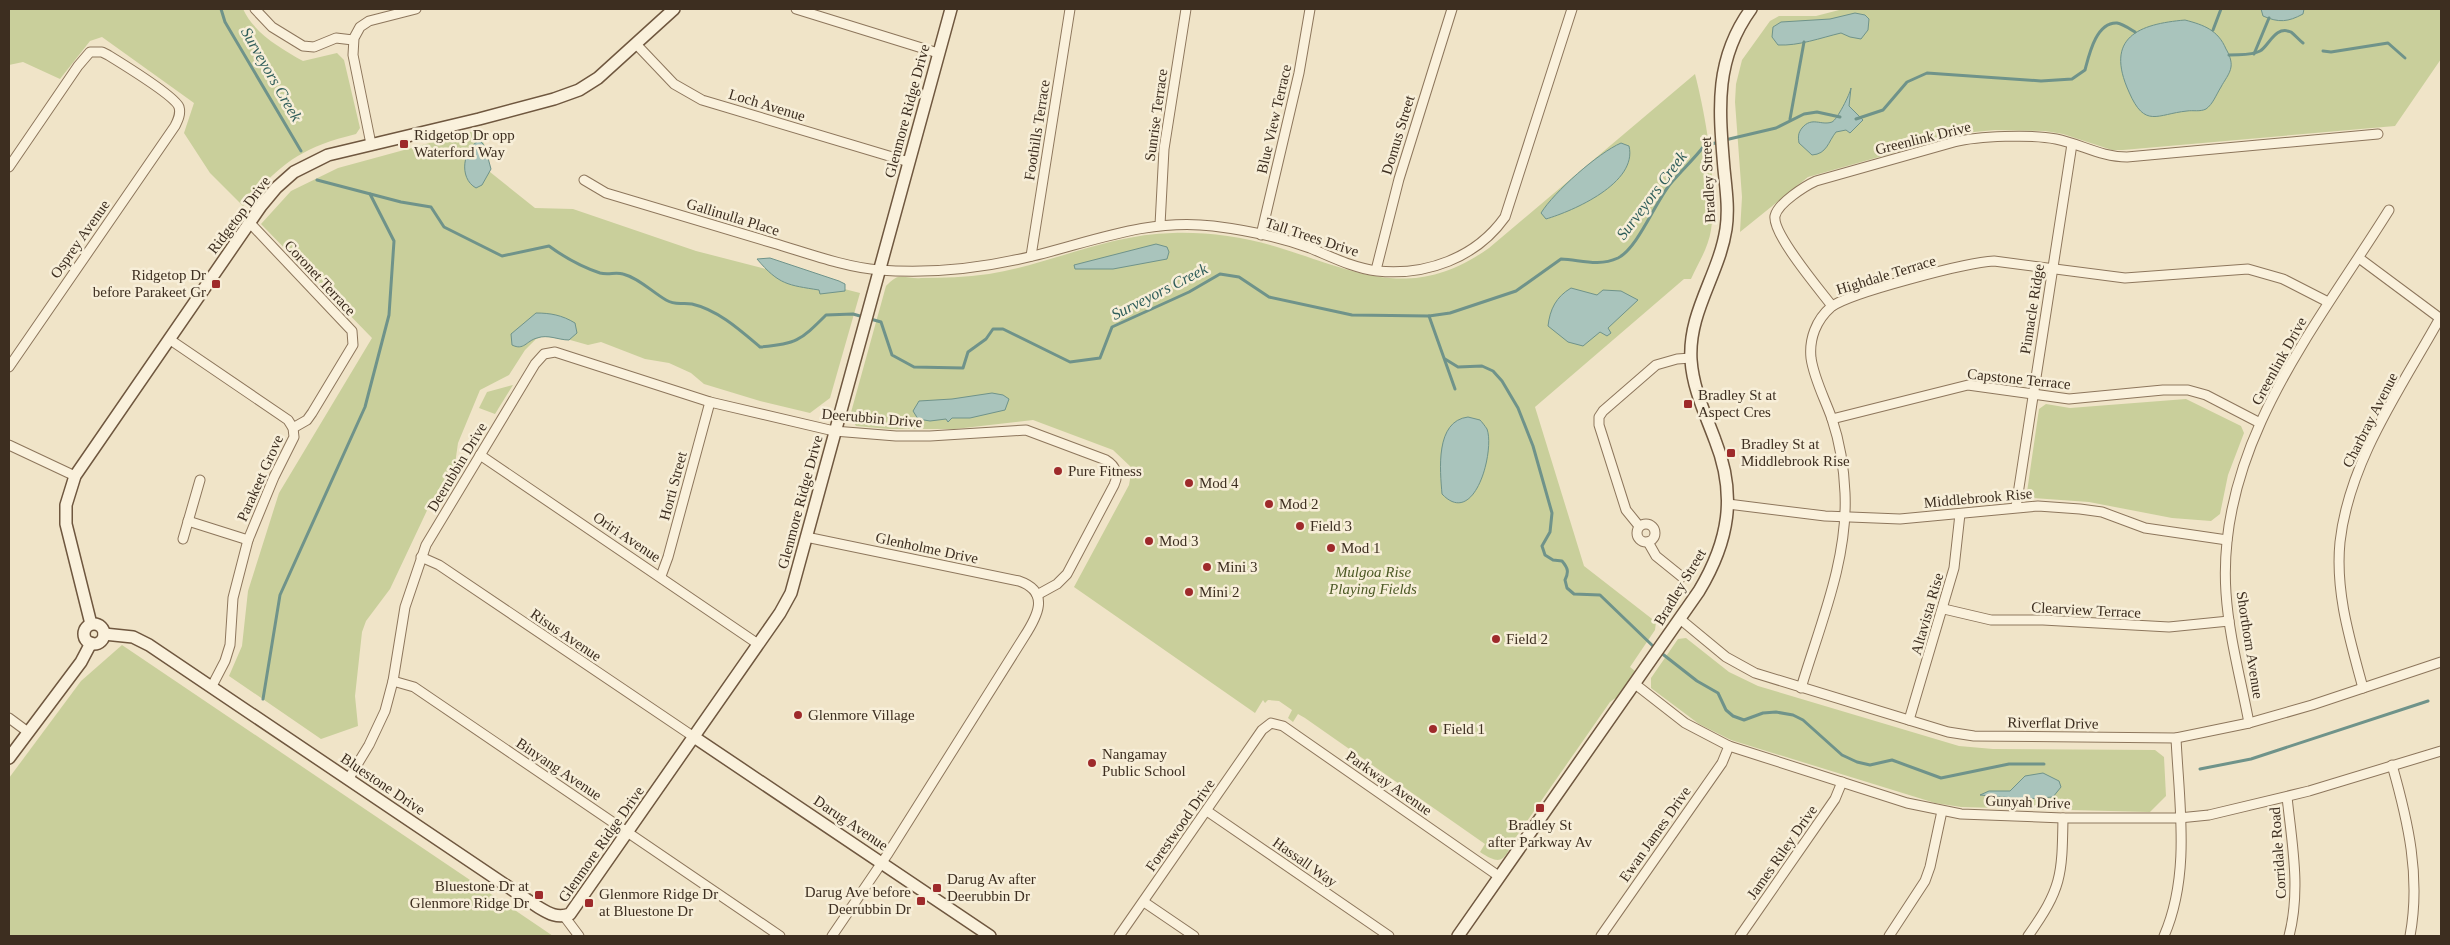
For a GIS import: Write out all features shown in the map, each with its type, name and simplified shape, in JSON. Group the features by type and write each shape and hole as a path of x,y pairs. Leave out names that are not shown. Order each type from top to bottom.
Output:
{"street":[{"path":"255,9 269,25 303,46 316,46 334,38 353,40"},
{"path":"371,144 352,55 353,40 360,27 369,21 416,9"},
{"name":"Ridgetop Drive","path":"91,624 66,524 66,505 75,476 249,222 276,188 294,172 328,155 479,119 563,96 592,83 674,9"},
{"path":"796,9 938,54"},
{"name":"Glenmore Ridge Drive","path":"538,907 553,915 564,916 573,911 789,597 951,9"},
{"name":"Foothills Terrace","path":"1031,256 1070,9"},
{"name":"Sunrise Terrace","path":"1160,225 1164,149 1186,9"},
{"name":"Blue View Terrace","path":"1261,234 1299,73 1310,9"},
{"name":"Domus Street","path":"1376,270 1399,179 1452,9"},
{"name":"Tall Trees Drive","path":"879,270 911,271 956,268 1031,256 1106,235 1160,225 1213,226 1261,234 1310,248 1345,263 1376,270 1405,271 1437,265 1469,252 1496,230 1505,217 1572,9"},
{"name":"Bradley Street","path":"1458,936 1680,619 1716,560 1722,543 1728,504 1724,467 1700,403 1691,358 1696,316 1718,260 1726,229 1727,204 1719,102 1721,80 1740,23 1741,9"},
{"name":"Bradley Street","path":"1740,23 1751,9"},
{"name":"Loch Avenue","path":"636,44 674,84 702,100 909,162"},
{"name":"Osprey Avenue","path":"9,167 78,66 90,52 95,51 108,54 176,102 180,115 174,126 9,367"},
{"name":"Greenlink Drive","path":"1832,306 1795,258 1775,220 1776,213 1780,207 1805,186 1816,181 1969,139 2047,138 2100,154 2127,157 2378,134"},
{"name":"Pinnacle Ridge","path":"2016,507 2051,269 2072,144"},
{"name":"Gallinulla Place","path":"584,180 606,193 818,256 879,270"},
{"name":"Greenlink Drive","path":"2227,540 2234,494 2260,423 2328,302 2359,258 2389,210"},
{"name":"Coronet Terrace","path":"249,222 352,331 354,338 353,345 312,413 307,420 293,428"},
{"path":"2359,258 2441,318"},
{"name":"Highdale Terrace","path":"1801,688 1838,566 1845,518 1842,460 1832,419 1814,368 1811,344 1818,324 1832,306 1847,298 1982,262 2001,262 2125,278 2239,269 2283,279 2328,302"},
{"name":"Charbray Avenue","path":"2363,688 2346,625 2340,588 2340,542 2351,487 2375,434 2441,318"},
{"name":"Parakeet Grove","path":"169,339 288,420 293,428 293,441 274,477 248,540 233,598 230,645 212,686"},
{"name":"Deerubbin Drive","path":"349,778 380,724 393,681 403,614 421,557 432,535 535,364 548,352 558,353 710,402 834,431 921,436 1021,429 1039,433 1109,462 1115,469 1116,482 1073,565 1057,584 1037,595"},
{"path":"1639,526 1626,510 1599,425 1599,417 1656,365 1677,359 1691,358"},
{"name":"Capstone Terrace","path":"1832,419 1968,385 2069,399 2162,390 2188,390 2206,395 2260,423"},
{"name":"Horti Street","path":"661,576 668,557 710,402"},
{"path":"9,445 75,476"},
{"name":"Oriri Avenue","path":"480,455 661,576 758,644"},
{"path":"183,539 200,480"},
{"name":"Middlebrook Rise","path":"1728,504 1845,518 1900,519 2038,506 2091,510 2145,528 2227,540"},
{"name":"Altavista Rise","path":"1909,720 1944,609 1954,568 1960,514"},
{"path":"188,521 248,540"},
{"path":"1644,523 1653,526 1655,536 1648,542 1642,541 1637,537 1636,532 1639,526 1644,523"},
{"name":"Glenholme Drive","path":"806,536 1019,581 1029,586 1037,595"},
{"name":"Shorthorn Avenue","path":"2227,540 2226,591 2229,621 2249,723"},
{"path":"1648,542 1656,556 1682,577"},
{"name":"Risus Avenue","path":"421,557 439,565 694,737"},
{"path":"832,936 882,863 1029,629 1038,612 1037,595"},
{"name":"Clearview Terrace","path":"1944,609 1991,620 2043,620 2154,626 2229,621"},
{"name":"Riverflat Drive","path":"1680,619 1714,648 1738,665 1801,688 1948,732 1974,736 2176,738 2249,723 2441,662"},
{"path":"91,624 100,626 104,634 100,642 91,643 86,640 84,634 86,628 91,624"},
{"name":"Bluestone Drive","path":"104,634 133,637 212,686 538,907"},
{"path":"9,758 81,662 91,643"},
{"name":"Binyang Avenue","path":"393,681 414,687 780,936"},
{"name":"Gunyah Drive","path":"1635,684 1684,723 1729,746 1907,803 1961,814 2063,818 2179,818 2209,815 2287,797 2441,751"},
{"path":"9,718 28,732"},
{"name":"Parkway Avenue","path":"1262,730 1271,723 1283,726 1500,877"},
{"name":"Forestwood Drive","path":"1119,936 1262,730"},
{"name":"Darug Avenue","path":"694,737 990,936"},
{"path":"2164,936 2176,902 2180,875 2176,738"},
{"name":"Ewan James Drive","path":"1601,936 1722,763 1729,746"},
{"path":"2392,765 2405,810 2413,854 2414,904 2410,936"},
{"name":"James Riley Drive","path":"1740,936 1834,801 1842,782"},
{"name":"Corridale Road","path":"2287,797 2296,883 2296,900 2289,936"},
{"name":"Hassall Way","path":"1207,811 1389,936"},
{"path":"1889,936 1925,882 1942,811"},
{"path":"2028,936 2047,909 2057,889 2062,867 2063,818"},
{"path":"1144,902 1194,936"},
{"path":"564,916 579,936"}],"green space":[{"path":"9,9 243,9 261,33 303,61 337,53 344,60 360,128 356,134 320,145 280,168 243,206 210,173 184,133 194,103 102,37 90,41 60,79 23,62 9,65"},
{"path":"1843,9 2441,9 2441,59 2395,126 2123,150 2112,150 2063,134 2045,131 1995,130 1964,133 1808,177 1740,232 1742,197 1735,102 1736,84 1742,60 1770,21 1779,16 1816,16"},
{"name":"Mulgoa Rise Playing Fields","path":"1695,74 1710,152 1713,212 1708,243 1691,279 1684,279 1535,407 1584,566 1656,622 1655,630 1630,667 1635,671 1617,697 1610,702 1516,837 1506,855 1499,860 1488,857 1480,852 1485,844 1305,718 1298,714 1293,722 1288,718 1292,710 1279,701 1268,700 1265,703 1263,700 1255,713 1074,587 1129,485 1132,468 1113,450 1033,420 955,429 889,429 856,426 850,416 886,286 896,278 946,278 989,274 1035,264 1126,238 1173,233 1213,234 1252,240 1359,273 1384,278 1434,275 1461,265 1489,248"},
{"path":"481,129 490,172 535,208 573,209 696,251 860,293 830,398 810,413 760,401 704,384 691,373 669,363 645,359 601,342 588,345 549,334 536,339 525,350 509,375 480,390 458,443 455,464 431,502 390,589 366,621 362,632 355,696 358,726 321,739 229,676 242,646 248,591 279,493 372,338 261,224 291,191 338,168"},
{"path":"513,385 495,414 479,408 487,392"},
{"path":"2186,399 2241,426 2244,433 2228,475 2220,514 2211,521 2172,518 2089,502 2033,498 2027,492 2039,409 2046,404 2070,408"},
{"path":"1686,638 1729,672 1758,686 1959,746 1993,749 2155,750 2164,757 2166,796 2150,812 1961,807 1935,803 1731,740 1699,724 1651,688 1651,678 1678,639"},
{"path":"122,645 553,936 9,936 9,778 81,681"}],"water":[{"path":"2261,9 2304,9 2303,14 2283,21 2263,16"},
{"path":"1855,13 1865,15 1869,19 1868,30 1861,39 1841,33 1802,43 1778,45 1772,37 1773,27 1781,22 1830,19"},
{"path":"2185,20 2210,29 2219,37 2230,58 2229,72 2213,102 2206,109 2160,116 2146,115 2135,104 2122,73 2121,58 2124,46 2130,37 2140,30 2153,25"},
{"path":"1851,88 1849,106 1863,120 1850,133 1846,130 1836,132 1824,150 1812,155 1799,143 1801,130 1809,123 1832,122 1837,117"},
{"path":"480,140 485,147 491,169 482,185 476,188 467,177 465,163 470,149"},
{"path":"1621,143 1629,146 1629,159 1624,172 1614,183 1586,202 1546,219 1541,213 1566,184 1601,155"},
{"path":"1156,244 1167,247 1169,252 1167,259 1113,269 1075,269 1074,265"},
{"path":"770,258 839,281 845,284 845,291 820,294 819,290 799,287 778,279 757,259"},
{"path":"1571,288 1597,295 1603,290 1621,291 1638,300 1608,328 1611,333 1607,336 1600,332 1583,346 1568,342 1548,326 1550,314 1555,304 1561,295"},
{"path":"536,313 556,315 570,320 575,323 577,333 569,340 541,337 519,347 512,345 511,334"},
{"path":"992,393 1003,395 1009,399 1005,410 970,418 952,418 948,422 946,419 930,421 918,419 913,411 919,401 952,399"},
{"path":"1468,417 1480,420 1487,429 1489,439 1488,453 1480,482 1473,494 1464,502 1454,502 1442,494 1442,448 1450,427 1457,420"},
{"path":"2043,773 2059,781 2061,787 2053,797 2024,799 1980,795 1989,791 2010,791 2025,776"}],"waterway":[{"name":"Surveyors Creek","path":"221,9 225,22 301,151"},
{"path":"2213,30 2221,9"},
{"path":"2254,54 2269,18"},
{"name":"Surveyors Creek","path":"1856,119 1883,110 1907,82 1927,73 2041,81 2072,79 2085,70 2095,40 2104,28 2110,24 2117,23 2135,32"},
{"path":"2229,55 2256,53 2281,31 2291,32 2303,43"},
{"path":"1790,119 1804,42"},
{"path":"2323,51 2331,52 2388,43 2405,58"},
{"name":"Surveyors Creek","path":"1725,140 1776,128 1804,114 1817,112 1840,117"},
{"name":"Surveyors Creek","path":"317,180 401,202 431,207 444,227 502,256 549,246 593,271 603,274 620,273 629,276 670,302 692,304 711,311 728,321 760,347 797,340 810,331 826,315 853,314 881,322 892,355 914,367 963,368 968,352 986,339 993,329 1003,329 1070,362 1100,358 1112,327 1189,292 1220,274 1239,277 1269,297 1352,315 1429,316 1450,313 1516,291 1561,259 1596,263 1618,258 1632,245 1675,178 1704,146 1719,142"},
{"path":"263,699 280,595 365,407 389,315 394,241 370,194"},
{"path":"1429,316 1455,389"},
{"path":"1445,359 1458,367 1482,366 1493,371 1502,381 1518,408 1533,446 1552,513 1550,532 1542,546 1545,555 1553,560 1562,561 1566,566 1567,575 1565,580 1567,588 1574,594 1600,595 1655,648"},
{"path":"1660,652 1697,681 1718,693 1726,710 1733,716 1744,720 1763,713 1776,712 1793,715 1803,720 1842,755 1857,762 1870,765 1892,760 1941,778 2009,764 2044,764"},
{"path":"2200,769 2251,759 2428,701"}],"place":[{"name":"Ridgetop Dr opp Waterford Way","path":"404,144"},
{"name":"Ridgetop Dr before Parakeet Gr","path":"216,284"},
{"name":"Bradley St at Aspect Cres","path":"1688,404"},
{"name":"Bradley St at Middlebrook Rise","path":"1731,453"},
{"name":"Pure Fitness","path":"1058,471"},
{"name":"Mod 4","path":"1189,483"},
{"name":"Mod 2","path":"1269,504"},
{"name":"Field 3","path":"1300,526"},
{"name":"Mod 3","path":"1149,541"},
{"name":"Mod 1","path":"1331,548"},
{"name":"Mini 3","path":"1207,567"},
{"name":"Mini 2","path":"1189,592"},
{"name":"Field 2","path":"1496,639"},
{"name":"Glenmore Village","path":"798,715"},
{"name":"Field 1","path":"1433,729"},
{"name":"Nangamay Public School","path":"1092,763"},
{"name":"Bradley St after Parkway Av","path":"1540,808"},
{"name":"Darug Av after Deerubbin Dr","path":"937,888"},
{"name":"Bluestone Dr at Glenmore Ridge Dr","path":"539,895"},
{"name":"Darug Ave before Deerubbin Dr","path":"921,901"},
{"name":"Glenmore Ridge Dr at Bluestone Dr","path":"589,903"}]}
